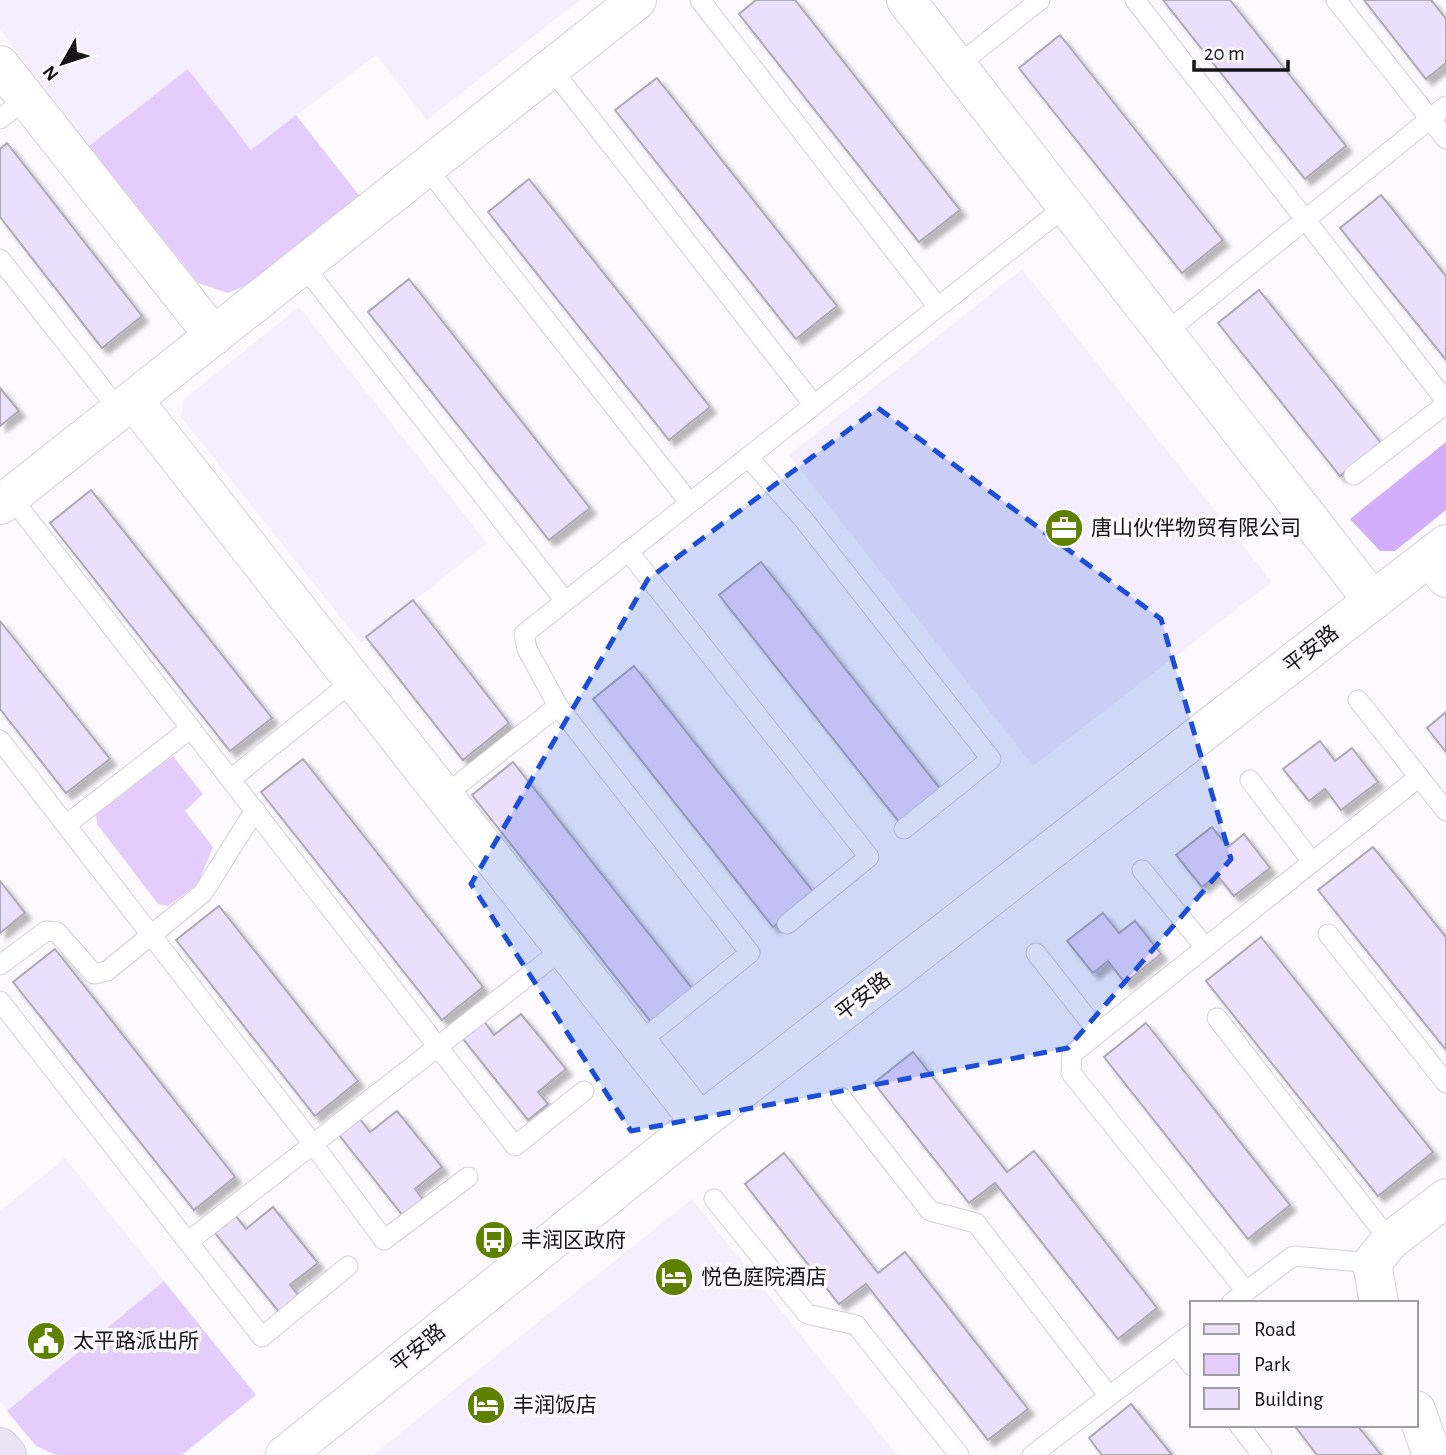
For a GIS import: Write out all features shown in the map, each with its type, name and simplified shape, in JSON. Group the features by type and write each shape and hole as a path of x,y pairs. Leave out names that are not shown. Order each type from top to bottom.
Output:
{"main road":[{"path":"0,1447 7,1455"}],"street":[{"path":"5,501 637,0"},
{"path":"906,0 1373,601"},
{"path":"0,65 13,108 214,336"},
{"path":"127,406 354,681 700,1122"},
{"name":"平安路","path":"285,1455 700,1122 1373,601 1441,560"},
{"path":"1379,1301 1381,1252 1446,1198"},
{"path":"1418,1416 1432,1455"}],"lane":[{"path":"699,0 938,307"},
{"path":"957,66 1040,0"},
{"path":"1135,0 1446,403 1354,475"},
{"path":"1336,0 1446,139"},
{"path":"551,68 814,405"},
{"path":"1165,333 1446,106"},
{"path":"426,167 689,502"},
{"path":"656,1029 751,953 558,706 527,649 524,634 1066,206"},
{"path":"0,259 127,406"},
{"path":"303,265 565,601"},
{"path":"748,457 804,520 991,759 904,829"},
{"path":"5,501 191,728 515,1146 584,1091"},
{"path":"628,551 869,857 787,924"},
{"path":"231,779 354,681"},
{"path":"1358,700 1446,811"},
{"path":"444,796 558,706"},
{"path":"66,825 191,728"},
{"path":"0,740 313,1144 384,1240 468,1177"},
{"path":"1381,1252 1293,1256 1239,1297 1071,1073 1072,1054 1419,777"},
{"path":"1250,780 1312,862"},
{"path":"0,965 46,931 57,932 94,974 107,971 203,893 255,810"},
{"path":"1142,870 1205,947"},
{"path":"1328,934 1446,1083"},
{"path":"189,1241 564,948"},
{"path":"1036,953 1098,1032"},
{"path":"0,1001 262,1337 348,1266"},
{"path":"1217,1018 1381,1252"},
{"path":"841,1097 930,1211 976,1223 1109,1396"},
{"path":"714,1199 807,1314 856,1325 959,1455"},
{"path":"1032,1455 1190,1334"},
{"path":"1176,1345 1190,1363"},
{"path":"1241,1427 1262,1455"}],"highlighted area":[{"path":"878,408 1161,619 1231,859 1068,1048 631,1131 471,884 648,579"}],"shaded area":[{"path":"0,0 580,0 427,120 376,55 251,150 188,69 89,146 0,30"},
{"path":"1022,269 1272,582 1033,766 789,455"},
{"path":"299,307 487,543 361,643 181,417 184,399"},
{"path":"1446,442 1446,510 1395,551 1380,551 1350,519"},
{"name":"太平路派出所","path":"65,1158 164,1281 7,1411 0,1401 0,1211"},
{"name":"悦色庭院酒店","path":"692,1199 897,1455 373,1455 497,1355"}],"green space":[{"path":"188,69 251,150 296,115 362,199 256,281 228,293 198,283 89,146"},
{"path":"173,756 203,794 185,811 213,847 198,884 168,906 158,904 97,824 96,812"},
{"path":"164,1281 256,1395 182,1455 56,1455 36,1446 7,1411"}],"building":[{"path":"756,0 795,0 960,210 919,242 739,14"},
{"path":"1163,0 1230,0 1346,146 1305,179"},
{"path":"1364,0 1431,0 1446,19 1446,63 1426,79"},
{"path":"1060,35 1223,240 1182,273 1019,68"},
{"path":"657,78 837,306 796,339 615,110"},
{"path":"7,143 142,316 102,348 0,217 0,149"},
{"path":"529,179 710,407 669,440 488,212"},
{"path":"1381,195 1446,276 1446,360 1340,228"},
{"path":"409,279 590,508 549,540 368,312"},
{"path":"1259,290 1381,443 1340,476 1218,323"},
{"path":"0,388 19,411 0,426"},
{"path":"91,490 272,718 230,751 50,523"},
{"path":"761,562 941,790 900,823 719,595"},
{"path":"413,600 509,723 463,760 366,637"},
{"path":"0,621 110,759 66,793 0,709"},
{"path":"634,666 815,894 773,927 593,699"},
{"path":"1446,712 1446,752 1427,728"},
{"path":"1320,741 1335,761 1352,748 1378,782 1341,810 1325,789 1309,801 1283,769"},
{"path":"303,759 483,987 442,1020 261,792"},
{"path":"513,762 694,991 652,1023 472,795"},
{"path":"1212,827 1228,847 1244,834 1270,868 1234,896 1217,875 1202,887 1176,855"},
{"path":"1373,847 1446,937 1446,1050 1318,890"},
{"path":"0,881 25,913 0,933"},
{"path":"219,906 358,1081 315,1116 176,940"},
{"path":"1103,913 1119,933 1135,921 1161,954 1125,983 1108,961 1093,973 1067,941"},
{"path":"1261,937 1433,1152 1378,1196 1206,981"},
{"path":"55,949 235,1177 194,1210 13,982"},
{"path":"521,1014 566,1069 538,1092 548,1104 528,1120 463,1039 484,1021 494,1035"},
{"path":"1146,1023 1290,1205 1248,1239 1104,1057"},
{"path":"913,1052 1007,1172 1034,1151 1157,1308 1118,1339 995,1183 969,1203 874,1083"},
{"path":"397,1111 442,1167 415,1189 424,1201 404,1217 339,1135 360,1119 370,1132"},
{"path":"784,1153 878,1273 905,1252 1028,1409 988,1440 866,1284 839,1304 745,1184"},
{"path":"273,1207 318,1263 290,1285 300,1297 280,1313 214,1232 235,1215 246,1229"},
{"path":"1131,1404 1172,1455 1102,1455 1089,1438"},
{"path":"1296,1427 1359,1427 1381,1455 1317,1455"}],"place":[{"name":"唐山伙伴物贸有限公司","path":"1064,528"},
{"name":"丰润区政府","path":"494,1240"},
{"name":"悦色庭院酒店","path":"674,1277"},
{"name":"太平路派出所","path":"46,1341"},
{"name":"丰润饭店","path":"486,1405"}]}
